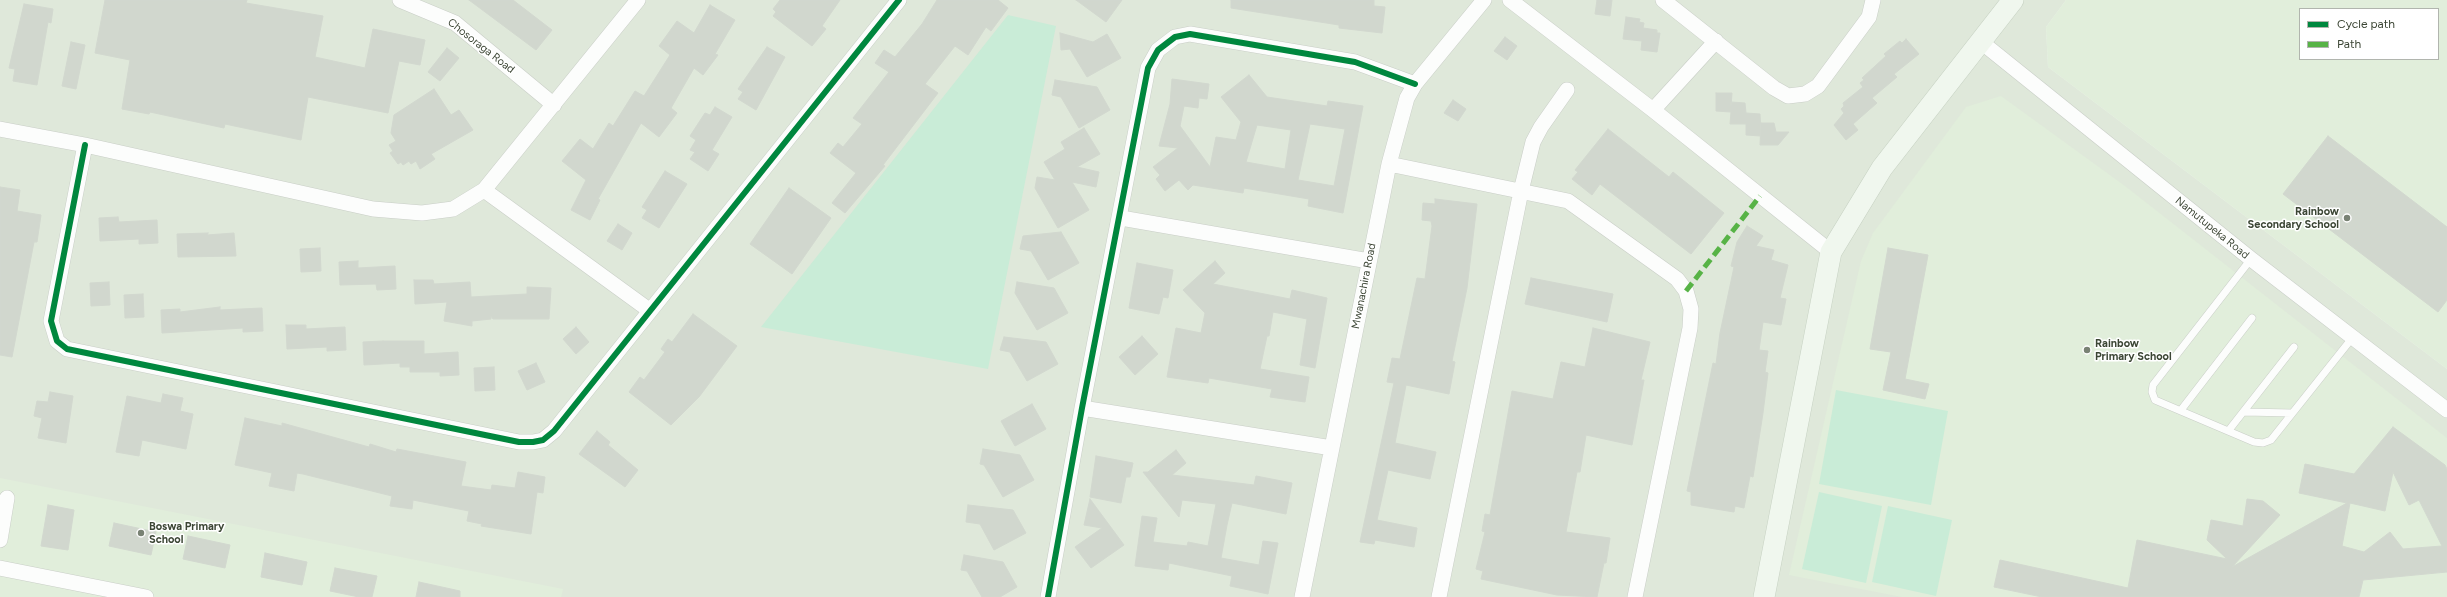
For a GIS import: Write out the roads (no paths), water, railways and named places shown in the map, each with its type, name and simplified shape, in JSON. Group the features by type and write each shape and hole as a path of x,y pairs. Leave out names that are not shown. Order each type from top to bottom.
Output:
{"street":[{"name":"Chosoraga Road","path":"400,0 455,23 554,105"},
{"path":"0,129 85,145 373,209 422,213 453,209 484,190 638,0"},
{"path":"85,145 51,322 57,340 67,349 519,442 533,442 543,440 554,430 899,0"},
{"name":"Mwanachira Road","path":"1302,597 1389,164 1407,98 1415,84 1484,0"},
{"path":"1510,0 1654,110 1831,252"},
{"path":"1663,0 1774,88 1788,96 1805,94 1818,86 1869,17 1872,0"},
{"path":"1764,597 1831,252 1882,168 2013,0"},
{"path":"1048,597 1082,408 1121,218 1148,68 1158,50 1175,37 1190,34 1355,62 1415,84"},
{"path":"1654,110 1716,41"},
{"name":"Namutupeka Road","path":"1980,41 2251,259 2447,410"},
{"path":"1439,597 1521,190 1533,142 1540,127 1567,90"},
{"path":"1389,164 1521,190 1568,201 1582,209 1677,279 1686,291 1691,309 1690,328 1635,597"},
{"path":"484,190 649,310"},
{"path":"1121,218 1369,261"},
{"path":"1082,408 1332,448"},
{"path":"0,540 7,498"},
{"path":"0,568 146,597"}],"lane":[{"path":"2251,259 2153,385 2152,392 2155,400 2229,430 2254,442 2263,443 2271,440 2353,337"},
{"path":"2180,410 2252,318"},
{"path":"2229,430 2294,347"},
{"path":"2244,412 2292,413"}],"place":[{"name":"Rainbow Secondary School","path":"2347,218"},
{"name":"Rainbow Primary School","path":"2087,350"},
{"name":"Boswa Primary School","path":"141,533"}]}
